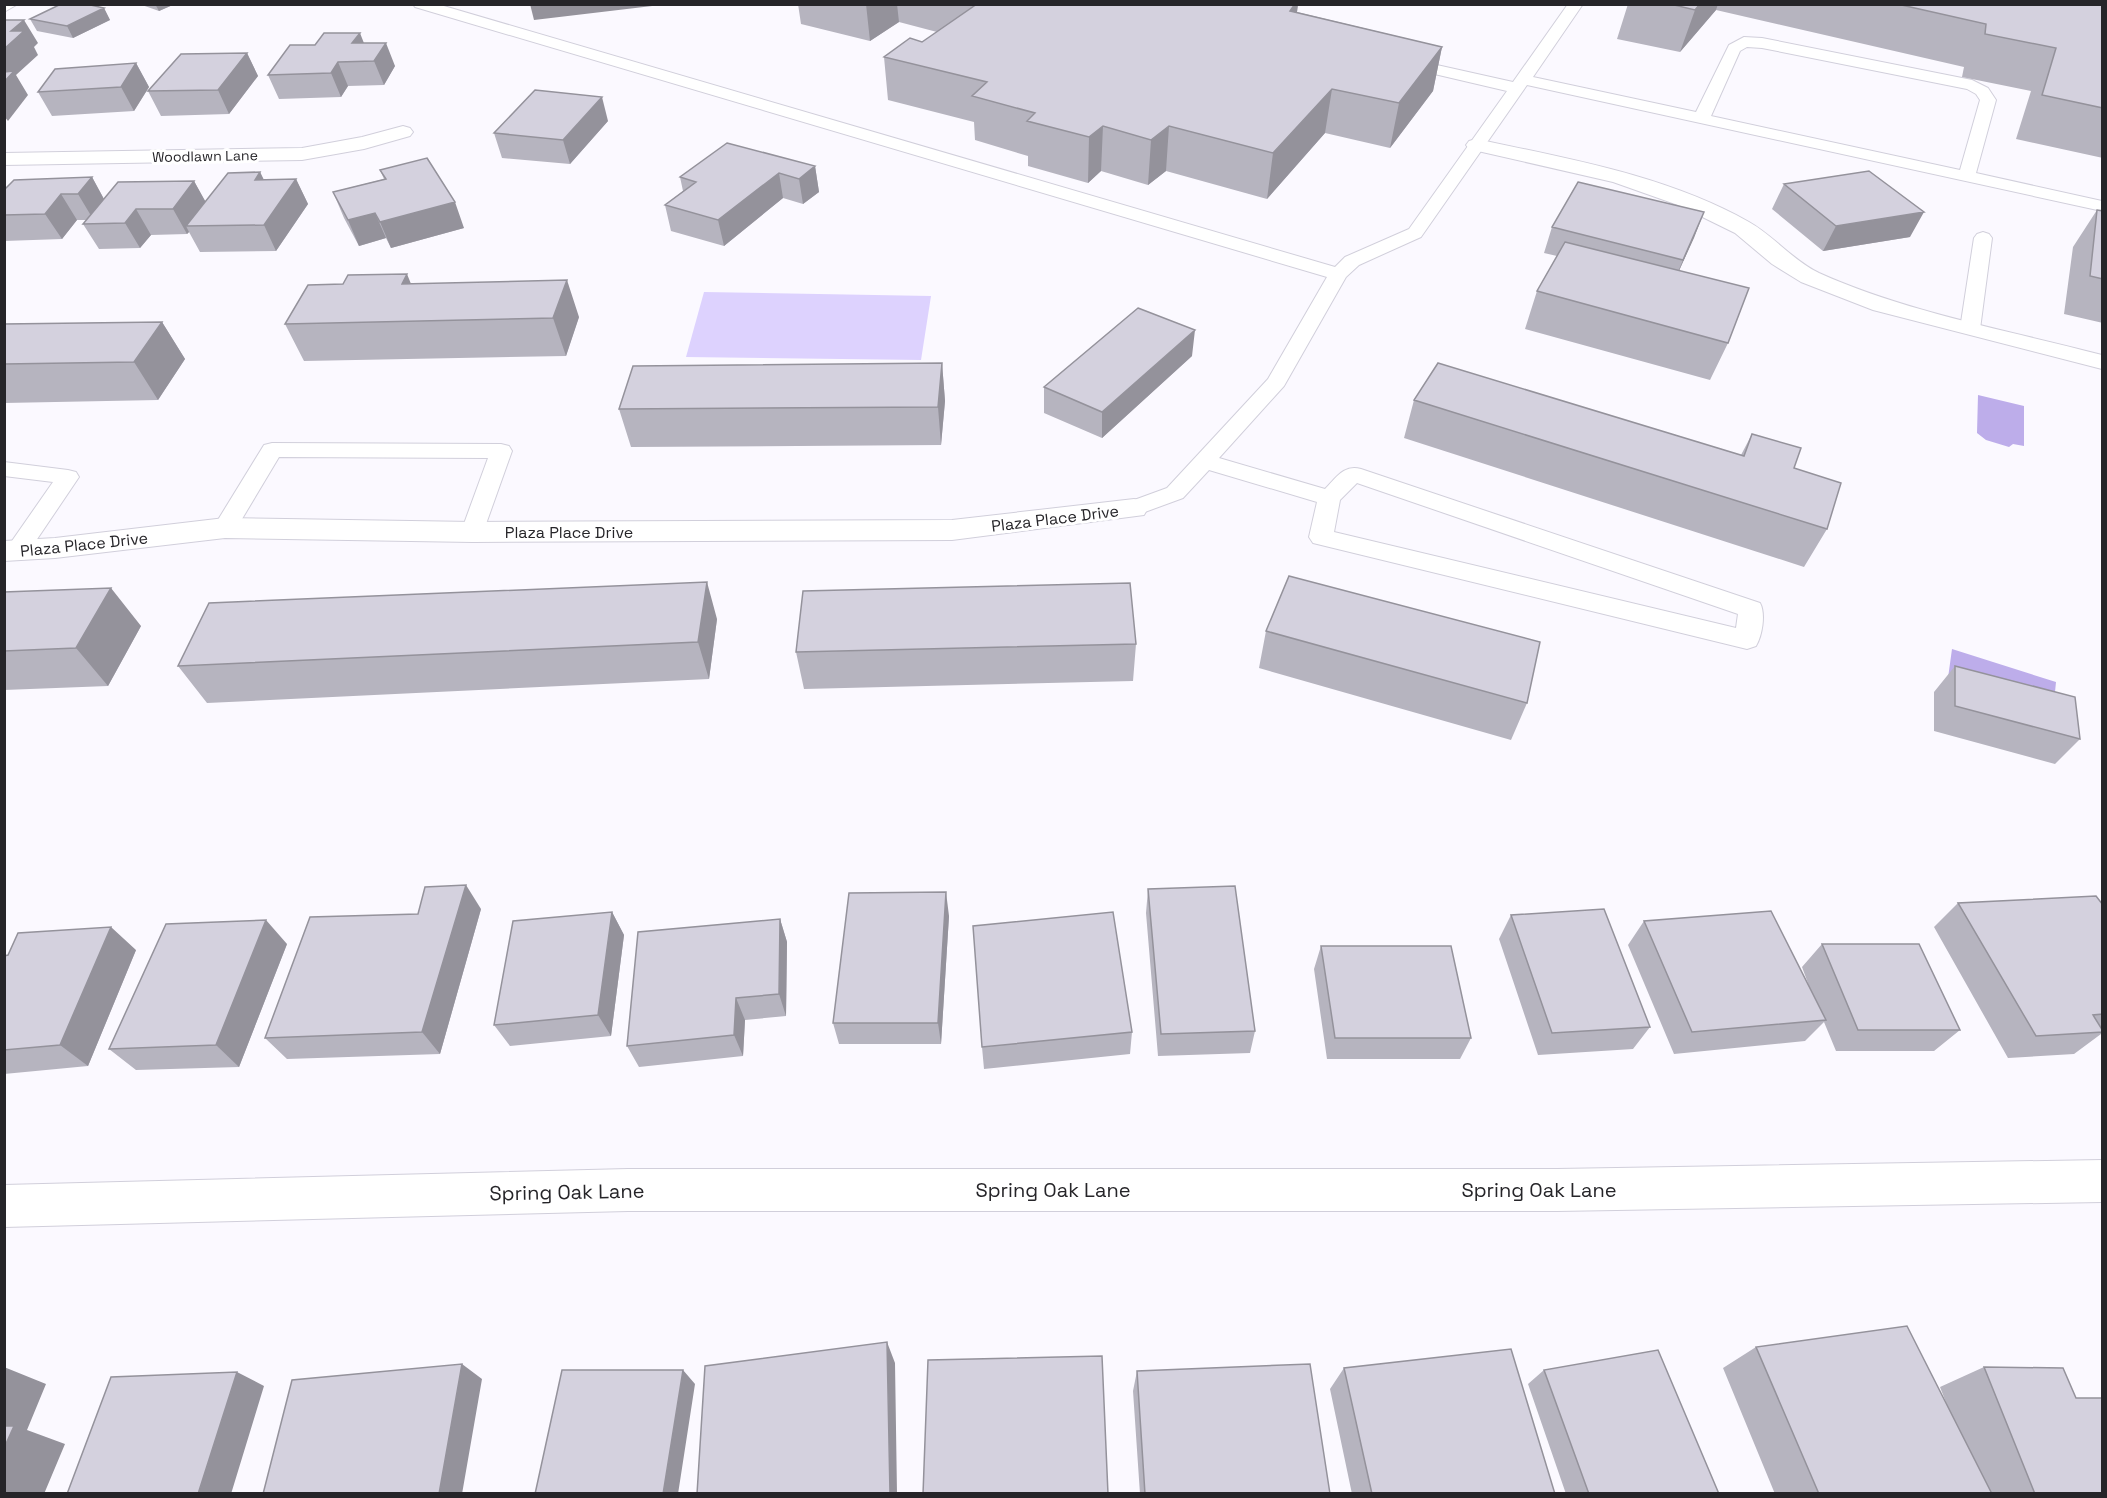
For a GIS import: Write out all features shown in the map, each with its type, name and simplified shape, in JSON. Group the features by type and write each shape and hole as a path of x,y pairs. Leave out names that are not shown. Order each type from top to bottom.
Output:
{"street":[{"path":"4,7 10,4"},
{"name":"Woodlawn Lane","path":"4,159 302,154 364,143 403,132"},
{"path":"1476,145 1618,177 1686,200 1743,228 1780,260 1834,288 1881,305 2103,362"},
{"name":"Plaza Place Drive","path":"11,551 225,528 473,532 952,530 1134,508"},
{"name":"Spring Oak Lane","path":"4,1206 628,1190 1557,1190 2103,1181"}],"lane":[{"path":"420,4 1338,274"},
{"path":"1134,508 1175,493 1276,382 1338,274 1352,261 1415,233 1576,4"},
{"path":"1702,118 1734,48 1744,42 1762,43 1972,85 1982,91 1988,100 1967,176"},
{"path":"1387,59 1702,118 2103,206"},
{"path":"1970,329 1983,238"},
{"path":"225,528 273,450 501,451 473,532"},
{"path":"1205,461 1329,498"},
{"path":"4,469 68,477 11,551"},
{"path":"1353,474 1751,609 1747,640 1321,537 1329,498 1353,474"}],"shaded area":[{"path":"704,292 931,296 921,360 686,357"},
{"path":"1978,395 2024,406 2024,446 2013,444 2009,447 1986,440 1977,433"},
{"path":"1952,649 2056,682 2053,712 1948,678"}],"building":[{"path":"61,4 86,4 104,8 67,26 30,19"},
{"path":"977,4 1295,4 1290,11 1442,47 1399,103 1332,89 1273,153 1169,126 1151,140 1103,126 1089,137 1027,121 1035,113 972,96 987,82 884,57 910,38 922,42"},
{"path":"1670,4 1700,4 1695,10"},
{"path":"1897,4 2103,4 2103,108 2042,95 2056,48 1985,34 1986,24"},
{"path":"4,20 24,20 11,31 24,31 4,49"},
{"path":"324,33 360,33 352,43 386,43 374,61 338,62 331,73 268,75 290,45 315,45"},
{"path":"247,53 218,90 148,91 181,54"},
{"path":"136,63 121,87 38,92 55,69"},
{"path":"14,71 4,82 4,72"},
{"path":"535,90 602,97 563,140 494,133"},
{"path":"727,143 815,166 799,179 779,173 718,220 665,205 696,182 680,177"},
{"path":"427,158 455,202 380,222 375,213 348,220 333,192 386,179 380,170"},
{"path":"1869,171 1924,212 1836,226 1784,184"},
{"path":"260,172 255,180 296,179 264,225 186,226 228,173"},
{"path":"92,177 78,194 61,194 45,214 4,215 4,190 14,180"},
{"path":"194,181 173,209 136,209 125,223 83,224 118,182"},
{"path":"1578,182 1704,212 1683,260 1552,227"},
{"path":"2097,210 2103,211 2103,279 2090,276"},
{"path":"1565,242 1749,288 1728,343 1537,291"},
{"path":"407,274 402,284 567,280 553,318 285,324 308,285 343,284 348,275"},
{"path":"1138,308 1195,330 1102,412 1044,387"},
{"path":"162,322 134,362 4,364 4,324"},
{"path":"942,363 938,407 619,409 633,366"},
{"path":"1438,363 1744,456 1752,434 1801,448 1794,468 1841,483 1827,529 1414,400"},
{"path":"1289,576 1540,642 1527,703 1266,631"},
{"path":"707,582 698,642 178,666 209,603"},
{"path":"1130,583 1136,644 796,652 803,591"},
{"path":"111,588 76,648 4,651 4,592"},
{"path":"1955,666 2075,697 2080,739 1955,706"},
{"path":"466,885 422,1032 265,1038 310,917 418,914 425,887"},
{"path":"1235,886 1255,1031 1161,1034 1148,889"},
{"path":"946,892 938,1023 833,1023 849,893"},
{"path":"2096,896 2103,905 2103,1014 2093,1015 2103,1032 2036,1036 1958,903"},
{"path":"1604,909 1650,1027 1552,1033 1511,915"},
{"path":"1771,911 1826,1020 1692,1032 1644,921"},
{"path":"612,912 598,1015 494,1025 513,921"},
{"path":"1113,912 1132,1032 982,1047 973,926"},
{"path":"780,919 779,994 736,998 734,1035 627,1046 638,932"},
{"path":"266,920 216,1045 109,1049 166,924"},
{"path":"111,927 60,1045 4,1050 4,956 8,955 18,933"},
{"path":"1822,944 1919,944 1960,1030 1858,1030"},
{"path":"1321,946 1451,946 1471,1038 1335,1038"},
{"path":"1907,1326 1992,1494 1819,1494 1756,1347"},
{"path":"887,1342 890,1494 697,1494 705,1366"},
{"path":"1511,1349 1555,1494 1372,1494 1344,1368"},
{"path":"1658,1350 1719,1494 1589,1494 1544,1370"},
{"path":"1102,1356 1108,1494 923,1494 928,1360"},
{"path":"462,1364 439,1494 263,1494 292,1380"},
{"path":"1310,1364 1330,1494 1145,1494 1137,1371"},
{"path":"1984,1367 2063,1368 2076,1398 2103,1398 2103,1494 2035,1494"},
{"path":"562,1370 683,1370 663,1494 535,1494"},
{"path":"237,1372 198,1494 67,1494 111,1377"},
{"path":"4,1426 14,1426 4,1448"}]}
